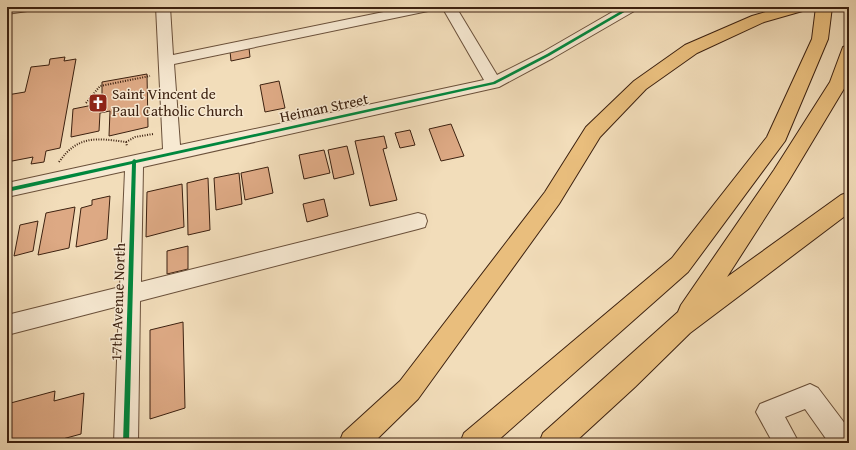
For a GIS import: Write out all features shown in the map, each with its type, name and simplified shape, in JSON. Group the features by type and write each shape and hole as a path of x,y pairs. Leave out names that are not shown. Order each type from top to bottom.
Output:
{"highway":[{"path":"353,443 408,390 552,198 593,132 640,86 691,49 758,19 800,7"},
{"path":"474,443 680,265 775,141 820,39 824,7"},
{"path":"681,325 781,176 839,82 849,51"},
{"path":"553,443 626,378 681,325 849,201"}],"street":[{"path":"7,10 29,7"},
{"path":"163,7 172,154"},
{"path":"166,61 428,7"},
{"path":"449,7 494,83"},
{"name":"Heiman Street","path":"7,190 131,156 172,154 494,83 548,55 630,7"},
{"name":"17th Avenue North","path":"126,443 130,293 131,156"},
{"path":"7,325 418,221"},
{"path":"787,443 768,412 810,396 844,443"}],"path":[{"path":"86,103 100,86 154,75"},
{"path":"56,167 62,157 76,143 91,139 126,142 154,134"},
{"path":"126,142 131,156"}],"building":[{"path":"249,48 250,57 231,61 230,51"},
{"path":"65,57 64,61 76,59 60,148 46,151 44,162 31,164 33,157 7,162 7,95 25,92 31,67 49,65 50,59"},
{"path":"147,74 148,127 109,136 110,111 100,113 99,131 71,137 73,109 93,105 93,97 102,95 102,82"},
{"path":"279,81 285,108 265,112 260,85"},
{"path":"451,124 464,156 441,161 429,129"},
{"path":"410,130 415,145 400,148 395,133"},
{"path":"384,136 387,148 383,149 397,200 370,206 355,141"},
{"path":"347,146 354,174 334,179 328,150"},
{"path":"324,150 330,173 304,179 299,155"},
{"path":"268,167 273,193 245,200 241,173"},
{"path":"239,173 242,204 216,210 214,178"},
{"path":"208,178 210,230 188,235 187,183"},
{"path":"182,184 184,227 146,237 147,192"},
{"path":"110,196 107,239 76,247 81,208 92,205 92,200"},
{"path":"324,199 328,216 307,222 303,204"},
{"path":"75,207 69,248 38,255 46,213"},
{"path":"38,221 33,251 14,256 20,225"},
{"path":"188,246 188,269 167,274 167,251"},
{"path":"183,322 185,408 150,419 150,330"},
{"path":"55,391 54,401 84,393 81,434 48,443 7,443 7,404"}],"cycle path":[{"path":"7,190 494,83 548,55 631,7"},
{"path":"126,443 134,161"}],"place":[{"name":"Saint Vincent de Paul Catholic Church","path":"98,103"}]}
